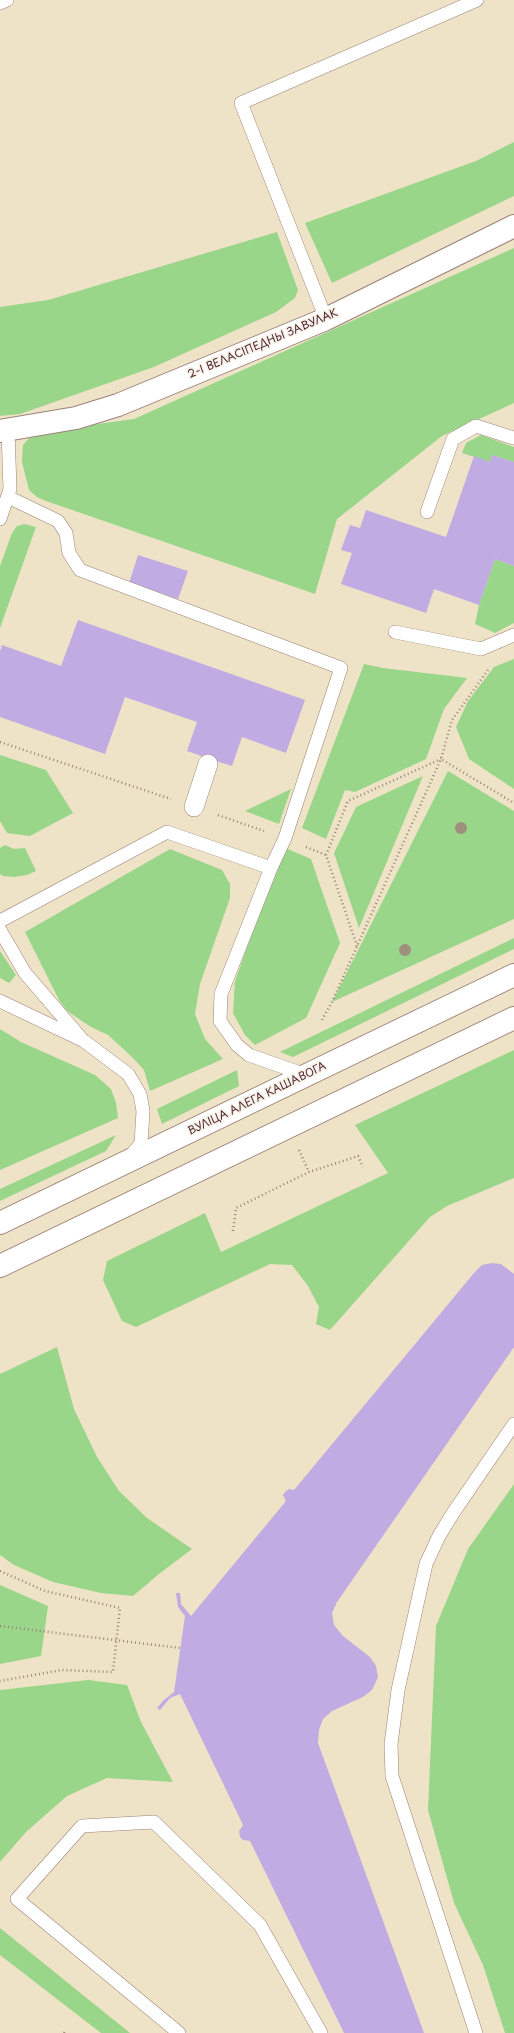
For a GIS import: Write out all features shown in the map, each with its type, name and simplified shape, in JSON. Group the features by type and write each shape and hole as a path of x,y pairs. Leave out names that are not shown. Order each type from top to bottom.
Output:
{"main road":[{"name":"2-І ВЕЛАСІПЕДНЫ ЗАВУЛАК","path":"4,431 76,418 118,405 326,319 514,226"},
{"name":"ВУЛІЦА АЛЕГА КАШАВОГА","path":"0,1223 514,975"},
{"path":"0,1266 514,1018"}],"street":[{"path":"194,806 208,764"}],"lane":[{"path":"0,3 7,0"},
{"path":"326,319 241,103 477,0"},
{"path":"427,512 453,439 476,426 514,438"},
{"path":"0,519 10,489 4,431"},
{"path":"8,497 58,521 66,533 69,553 80,570 342,668 285,838 271,868 221,994 220,1021 237,1045 249,1055 306,1075"},
{"path":"396,632 481,648 514,635"},
{"path":"0,921 167,832 271,868"},
{"path":"0,930 25,973 84,1041"},
{"path":"0,1001 84,1041 128,1074 140,1094 143,1111 141,1143 125,1163"},
{"path":"476,2033 392,1776 391,1744 398,1690 426,1564 439,1536 453,1513 514,1424"},
{"path":"179,2033 17,1899 82,1826 154,1822 260,1925 321,2033"}],"path":[{"path":"322,1020 332,1002 441,760 452,720 488,669"},
{"path":"0,742 194,806 285,838"},
{"path":"441,760 514,803"},
{"path":"357,947 326,855 348,802 441,760"},
{"path":"234,1231 236,1208 309,1172 358,1156 363,1167"},
{"path":"0,1571 45,1592 120,1608 113,1672 62,1670 0,1681"},
{"path":"0,1626 180,1648"}],"green space":[{"path":"514,142 514,196 332,283 305,223 476,161"},
{"path":"277,232 298,290 295,298 276,312 154,367 20,414 0,416 0,307 48,300"},
{"path":"514,248 514,403 442,436 337,519 315,594 46,501 37,497 29,490 22,462 23,445 32,435 54,430 134,419"},
{"path":"481,435 514,447 514,462 492,455 490,462 462,453 466,443"},
{"path":"24,524 36,527 0,628 0,566 12,533 17,526"},
{"path":"495,559 514,566 514,623 495,633 475,624 479,605"},
{"path":"514,659 514,789 469,759 456,727 468,701 494,667"},
{"path":"364,664 383,668 467,678 444,709 426,759 355,792 345,790 326,839 302,828"},
{"path":"0,755 46,770 73,813 30,836 7,833 0,821"},
{"path":"448,771 514,811 514,919 332,1002"},
{"path":"423,776 359,928 334,853 356,807"},
{"path":"291,789 279,824 245,811"},
{"path":"5,845 14,849 25,848 36,871 27,875 14,877 3,876 0,874 0,848"},
{"path":"283,847 311,859 340,943 306,1018 255,1045 245,1035 233,1013 235,981"},
{"path":"170,849 222,870 230,884 230,898 200,984 195,1014 205,1039 223,1059 150,1091 144,1070 133,1058 108,1035 91,1027 67,1011 59,1000 25,932"},
{"path":"514,938 514,949 293,1057 280,1052"},
{"path":"0,951 16,975 9,983 0,978"},
{"path":"0,1029 21,1042 95,1075 111,1089 116,1103 118,1118 0,1170"},
{"path":"514,1050 514,1178 447,1206 430,1217 330,1330 316,1324 319,1307 308,1286 292,1265 270,1264 136,1327 122,1321 103,1280 107,1261 205,1213 221,1252 388,1173 355,1125"},
{"path":"237,1070 239,1086 162,1124 157,1109"},
{"path":"116,1135 106,1151 0,1201 0,1189"},
{"path":"57,1347 74,1409 97,1457 119,1491 147,1518 192,1549 133,1596 101,1593 53,1582 14,1565 0,1555 0,1374"},
{"path":"514,1484 514,2033 505,2033 483,1965 454,1903 428,1810 436,1626 468,1549"},
{"path":"0,1585 48,1606 41,1656 0,1664"},
{"path":"88,1680 127,1685 141,1722 173,1782 107,1778 67,1796 26,1832 0,1862 0,1690"},
{"path":"0,1928 130,2033 101,2033 0,1955"}],"building":[{"path":"492,455 514,462 514,566 495,559 479,605 434,589 426,613 341,584 352,553 341,550 350,525 360,528 366,510 446,537 474,456 490,462"},
{"path":"138,555 188,571 178,599 129,583"},
{"path":"78,620 305,700 286,753 242,737 232,766 187,751 197,722 125,697 105,754 0,717 0,651 2,645 61,666"},
{"path":"492,1263 501,1264 514,1274 514,1347 337,1602 332,1613 334,1625 343,1636 370,1657 376,1666 378,1677 372,1690 363,1697 332,1711 323,1719 319,1730 318,1743 424,2033 344,2033 250,1841 243,1840 240,1837 239,1831 243,1825 180,1694 170,1698 160,1710 157,1708 174,1692 185,1616 178,1607 176,1593 180,1593 181,1604 191,1616 286,1501 283,1495 285,1492 289,1489 294,1490 474,1273 482,1265"}]}
